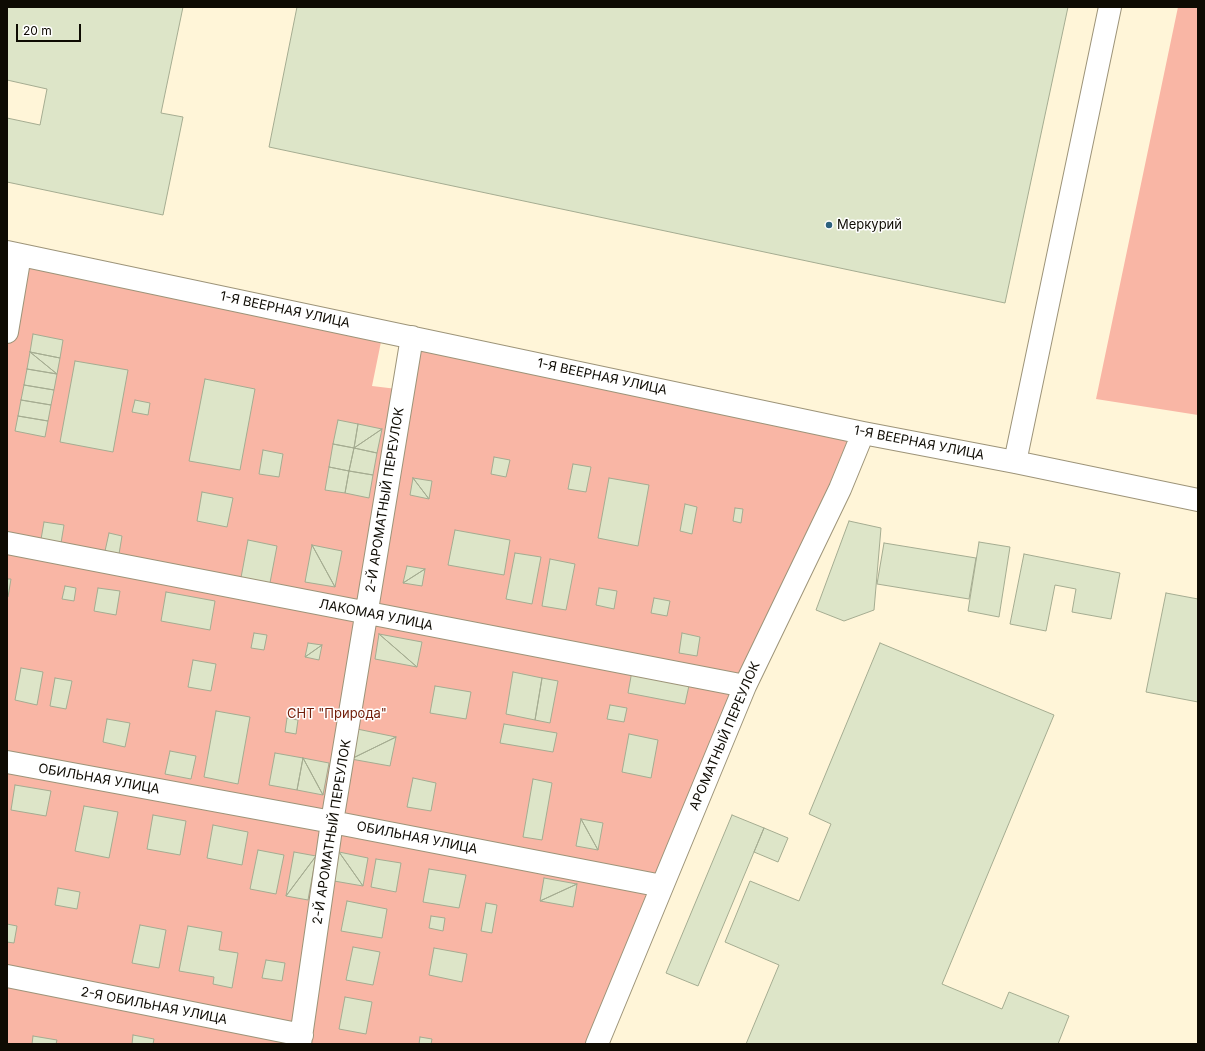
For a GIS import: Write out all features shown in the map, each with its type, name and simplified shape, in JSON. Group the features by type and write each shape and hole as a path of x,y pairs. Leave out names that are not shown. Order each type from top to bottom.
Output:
{"street":[{"path":"1015,462 1110,7"},
{"path":"7,332 13,254"},
{"name":"1-Я ВЕЕРНАЯ УЛИЦА","path":"13,254 863,433 1015,462 1198,500"},
{"name":"2-Й АРОМАТНЫЙ ПЕРЕУЛОК","path":"301,1039 332,822 412,337"},
{"name":"АРОМАТНЫЙ ПЕРЕУЛОК","path":"597,1044 745,686 840,489 863,433"},
{"name":"ЛАКОМАЯ УЛИЦА","path":"7,543 745,686"},
{"name":"ОБИЛЬНАЯ УЛИЦА","path":"7,762 332,822 662,886"},
{"name":"2-Я ОБИЛЬНАЯ УЛИЦА","path":"7,976 301,1039"}],"green space":[{"path":"1178,7 1198,7 1198,415 1096,399"},
{"name":"СНТ \"Природа\"","path":"7,258 382,337 372,386 397,389 407,342 848,439 602,1044 7,1044"}],"building":[{"path":"7,7 183,7 161,113 183,117 163,215 7,182 7,118 40,125 47,89 7,80"},
{"name":"Меркурий","path":"297,7 1068,7 1005,303 269,147"},
{"path":"33,334 63,340 60,358 30,352"},
{"path":"30,352 57,374 27,369"},
{"path":"30,352 60,358 57,374"},
{"path":"75,361 128,370 113,452 60,442"},
{"path":"27,369 57,374 54,390 24,385"},
{"path":"205,379 255,389 240,470 189,461"},
{"path":"24,385 54,390 51,405 21,400"},
{"path":"21,400 51,405 48,421 18,416"},
{"path":"135,400 150,403 148,415 132,412"},
{"path":"18,416 48,421 45,437 15,431"},
{"path":"338,420 358,424 354,448 333,444"},
{"path":"358,424 382,429 354,448"},
{"path":"382,429 377,453 354,448"},
{"path":"333,444 354,448 349,471 329,467"},
{"path":"354,448 377,453 373,475 349,471"},
{"path":"263,450 283,454 279,477 259,474"},
{"path":"494,457 510,460 506,477 491,474"},
{"path":"573,464 591,467 586,492 568,489"},
{"path":"329,467 349,471 345,493 325,490"},
{"path":"349,471 373,475 369,498 345,493"},
{"path":"413,478 429,499 410,495"},
{"path":"413,478 432,481 429,499"},
{"path":"609,478 649,485 638,546 598,538"},
{"path":"202,492 233,498 227,527 197,521"},
{"path":"685,504 697,507 692,534 680,531"},
{"path":"735,508 743,509 741,523 733,521"},
{"path":"849,521 881,528 874,610 844,621 816,610"},
{"path":"44,522 64,525 60,549 40,545"},
{"path":"455,530 510,540 504,575 448,565"},
{"path":"109,533 122,536 119,554 105,551"},
{"path":"248,540 277,546 269,588 240,583"},
{"path":"979,542 1010,547 999,617 968,611"},
{"path":"884,543 976,558 969,599 877,584"},
{"path":"312,545 342,551 335,587"},
{"path":"312,545 335,587 305,582"},
{"path":"515,553 541,557 532,604 506,599"},
{"path":"1024,554 1120,573 1111,619 1072,612 1076,589 1055,585 1046,631 1010,624"},
{"path":"550,559 575,564 566,610 542,606"},
{"path":"407,566 425,569 403,583"},
{"path":"425,569 422,586 403,583"},
{"path":"7,579 11,579 8,597 7,596"},
{"path":"65,586 76,588 74,601 62,599"},
{"path":"98,588 120,591 116,615 94,611"},
{"path":"599,588 617,591 614,609 596,605"},
{"path":"166,592 215,601 210,630 161,621"},
{"path":"1166,593 1198,599 1198,702 1146,692"},
{"path":"654,598 670,601 667,616 651,613"},
{"path":"254,633 267,635 264,650 251,648"},
{"path":"682,633 700,637 697,656 679,653"},
{"path":"379,634 417,667 375,659"},
{"path":"379,634 422,642 417,667"},
{"path":"308,643 322,645 305,657"},
{"path":"880,643 1054,715 942,984 1002,1009 1009,992 1069,1016 1058,1044 746,1044 779,965 725,942 750,881 799,901 831,824 809,814"},
{"path":"322,645 319,660 305,657"},
{"path":"193,660 216,664 211,691 188,687"},
{"path":"21,668 43,672 37,705 15,700"},
{"path":"632,671 690,681 685,704 628,693"},
{"path":"513,672 542,678 535,720 506,714"},
{"path":"55,678 72,681 66,709 50,706"},
{"path":"542,678 558,681 550,723 535,720"},
{"path":"435,686 471,692 466,719 430,713"},
{"path":"610,705 627,708 624,722 607,719"},
{"path":"216,711 250,717 238,784 204,777"},
{"path":"287,718 298,720 296,734 285,732"},
{"path":"107,719 130,723 125,747 103,742"},
{"path":"504,724 557,733 553,752 500,743"},
{"path":"357,729 396,737 351,759"},
{"path":"629,734 658,740 651,778 622,772"},
{"path":"396,737 390,766 351,759"},
{"path":"170,751 196,756 191,779 165,774"},
{"path":"275,753 303,758 297,790 269,785"},
{"path":"303,758 323,795 297,790"},
{"path":"303,758 329,763 323,795"},
{"path":"413,778 436,783 431,811 407,807"},
{"path":"533,779 552,783 542,840 523,837"},
{"path":"15,785 51,791 46,816 11,810"},
{"path":"84,806 118,812 109,858 75,851"},
{"path":"153,815 186,821 180,855 147,849"},
{"path":"732,815 764,828 698,986 666,973"},
{"path":"581,819 598,850 576,846"},
{"path":"581,819 603,823 598,850"},
{"path":"213,825 248,832 242,865 207,858"},
{"path":"764,828 788,838 778,862 754,852"},
{"path":"258,850 284,855 276,894 250,889"},
{"path":"294,852 316,856 286,896"},
{"path":"339,852 363,886 334,881"},
{"path":"339,852 368,858 363,886"},
{"path":"316,856 308,900 286,896"},
{"path":"376,859 401,863 396,892 371,887"},
{"path":"429,869 466,875 459,908 423,902"},
{"path":"544,878 577,884 540,901"},
{"path":"577,884 573,907 540,901"},
{"path":"58,888 80,892 77,909 55,905"},
{"path":"347,901 387,909 382,938 341,931"},
{"path":"486,903 497,905 492,933 481,931"},
{"path":"431,916 445,918 443,931 429,928"},
{"path":"7,924 17,926 14,943 7,942"},
{"path":"140,925 166,930 159,968 132,963"},
{"path":"188,926 222,932 219,950 238,953 232,988 213,984 214,977 179,971"},
{"path":"353,947 380,952 373,985 346,980"},
{"path":"434,948 467,954 462,982 429,975"},
{"path":"266,960 285,963 282,981 262,978"},
{"path":"345,997 372,1002 366,1034 339,1029"},
{"path":"133,1035 154,1039 153,1044 132,1044"},
{"path":"33,1036 57,1040 56,1044 32,1044"},
{"path":"420,1037 432,1039 431,1044 419,1044"}],"place":[{"name":"Меркурий","path":"829,225"}]}
